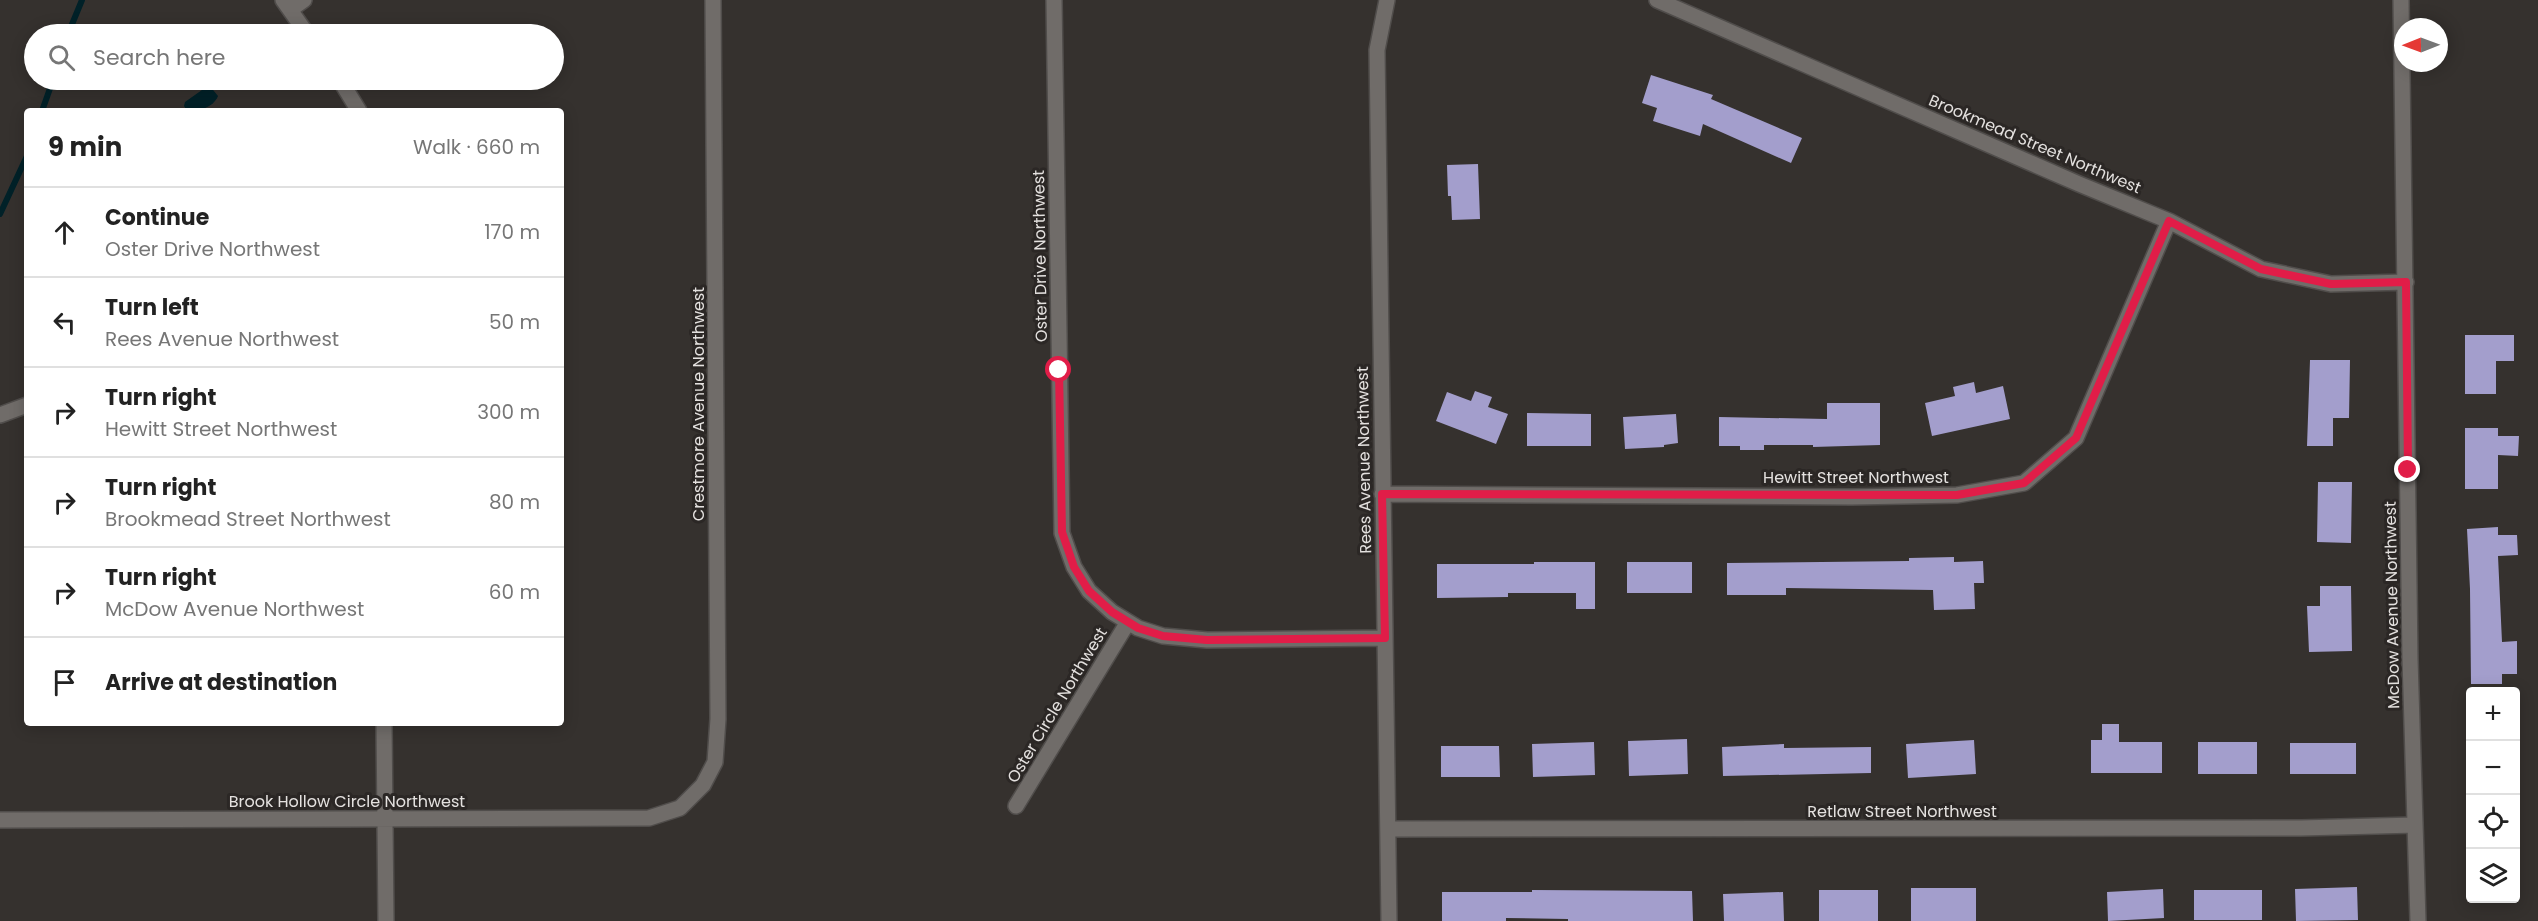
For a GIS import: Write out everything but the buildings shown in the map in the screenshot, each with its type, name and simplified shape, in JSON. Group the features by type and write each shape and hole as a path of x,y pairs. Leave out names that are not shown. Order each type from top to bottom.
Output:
{"street":[{"path":"300,24 286,5 304,0"},
{"name":"Crestmore Avenue Northwest","path":"689,799 703,784 715,762 718,719 713,0"},
{"name":"Oster Drive Northwest","path":"1054,0 1062,532 1074,567 1089,591 1112,612 1138,628 1163,636 1207,640 1385,638"},
{"name":"Rees Avenue Northwest","path":"1388,0 1377,50 1389,921"},
{"name":"Brookmead Street Northwest","path":"1657,0 2169,221 2261,269 2331,284 2406,282"},
{"name":"McDow Avenue Northwest","path":"2401,0 2410,659 2418,921"},
{"path":"346,90 357,108"},
{"name":"Hewitt Street Northwest","path":"1382,494 1957,495 2024,483 2076,438 2169,221"},
{"path":"0,415 24,406"},
{"name":"Oster Circle Northwest","path":"1016,806 1128,622"},
{"path":"384,726 386,921"},
{"name":"Brook Hollow Circle Northwest","path":"0,820 649,818 680,808 689,799"},
{"name":"Retlaw Street Northwest","path":"1388,829 2289,828 2415,825"}],"water":[{"path":"202,90 213,90 218,96 205,108 185,108 185,102"}],"waterway":[{"path":"72,24 82,0"},
{"path":"43,108 49,90"},
{"path":"0,214 24,162"}],"route":[{"path":"1059,370 1062,532 1074,567 1089,591 1112,612 1138,628 1163,636 1207,640 1385,638 1382,494 1852,497 1957,495 2024,483 2076,438 2169,221 2261,269 2331,284 2406,282 2408,470"}]}
